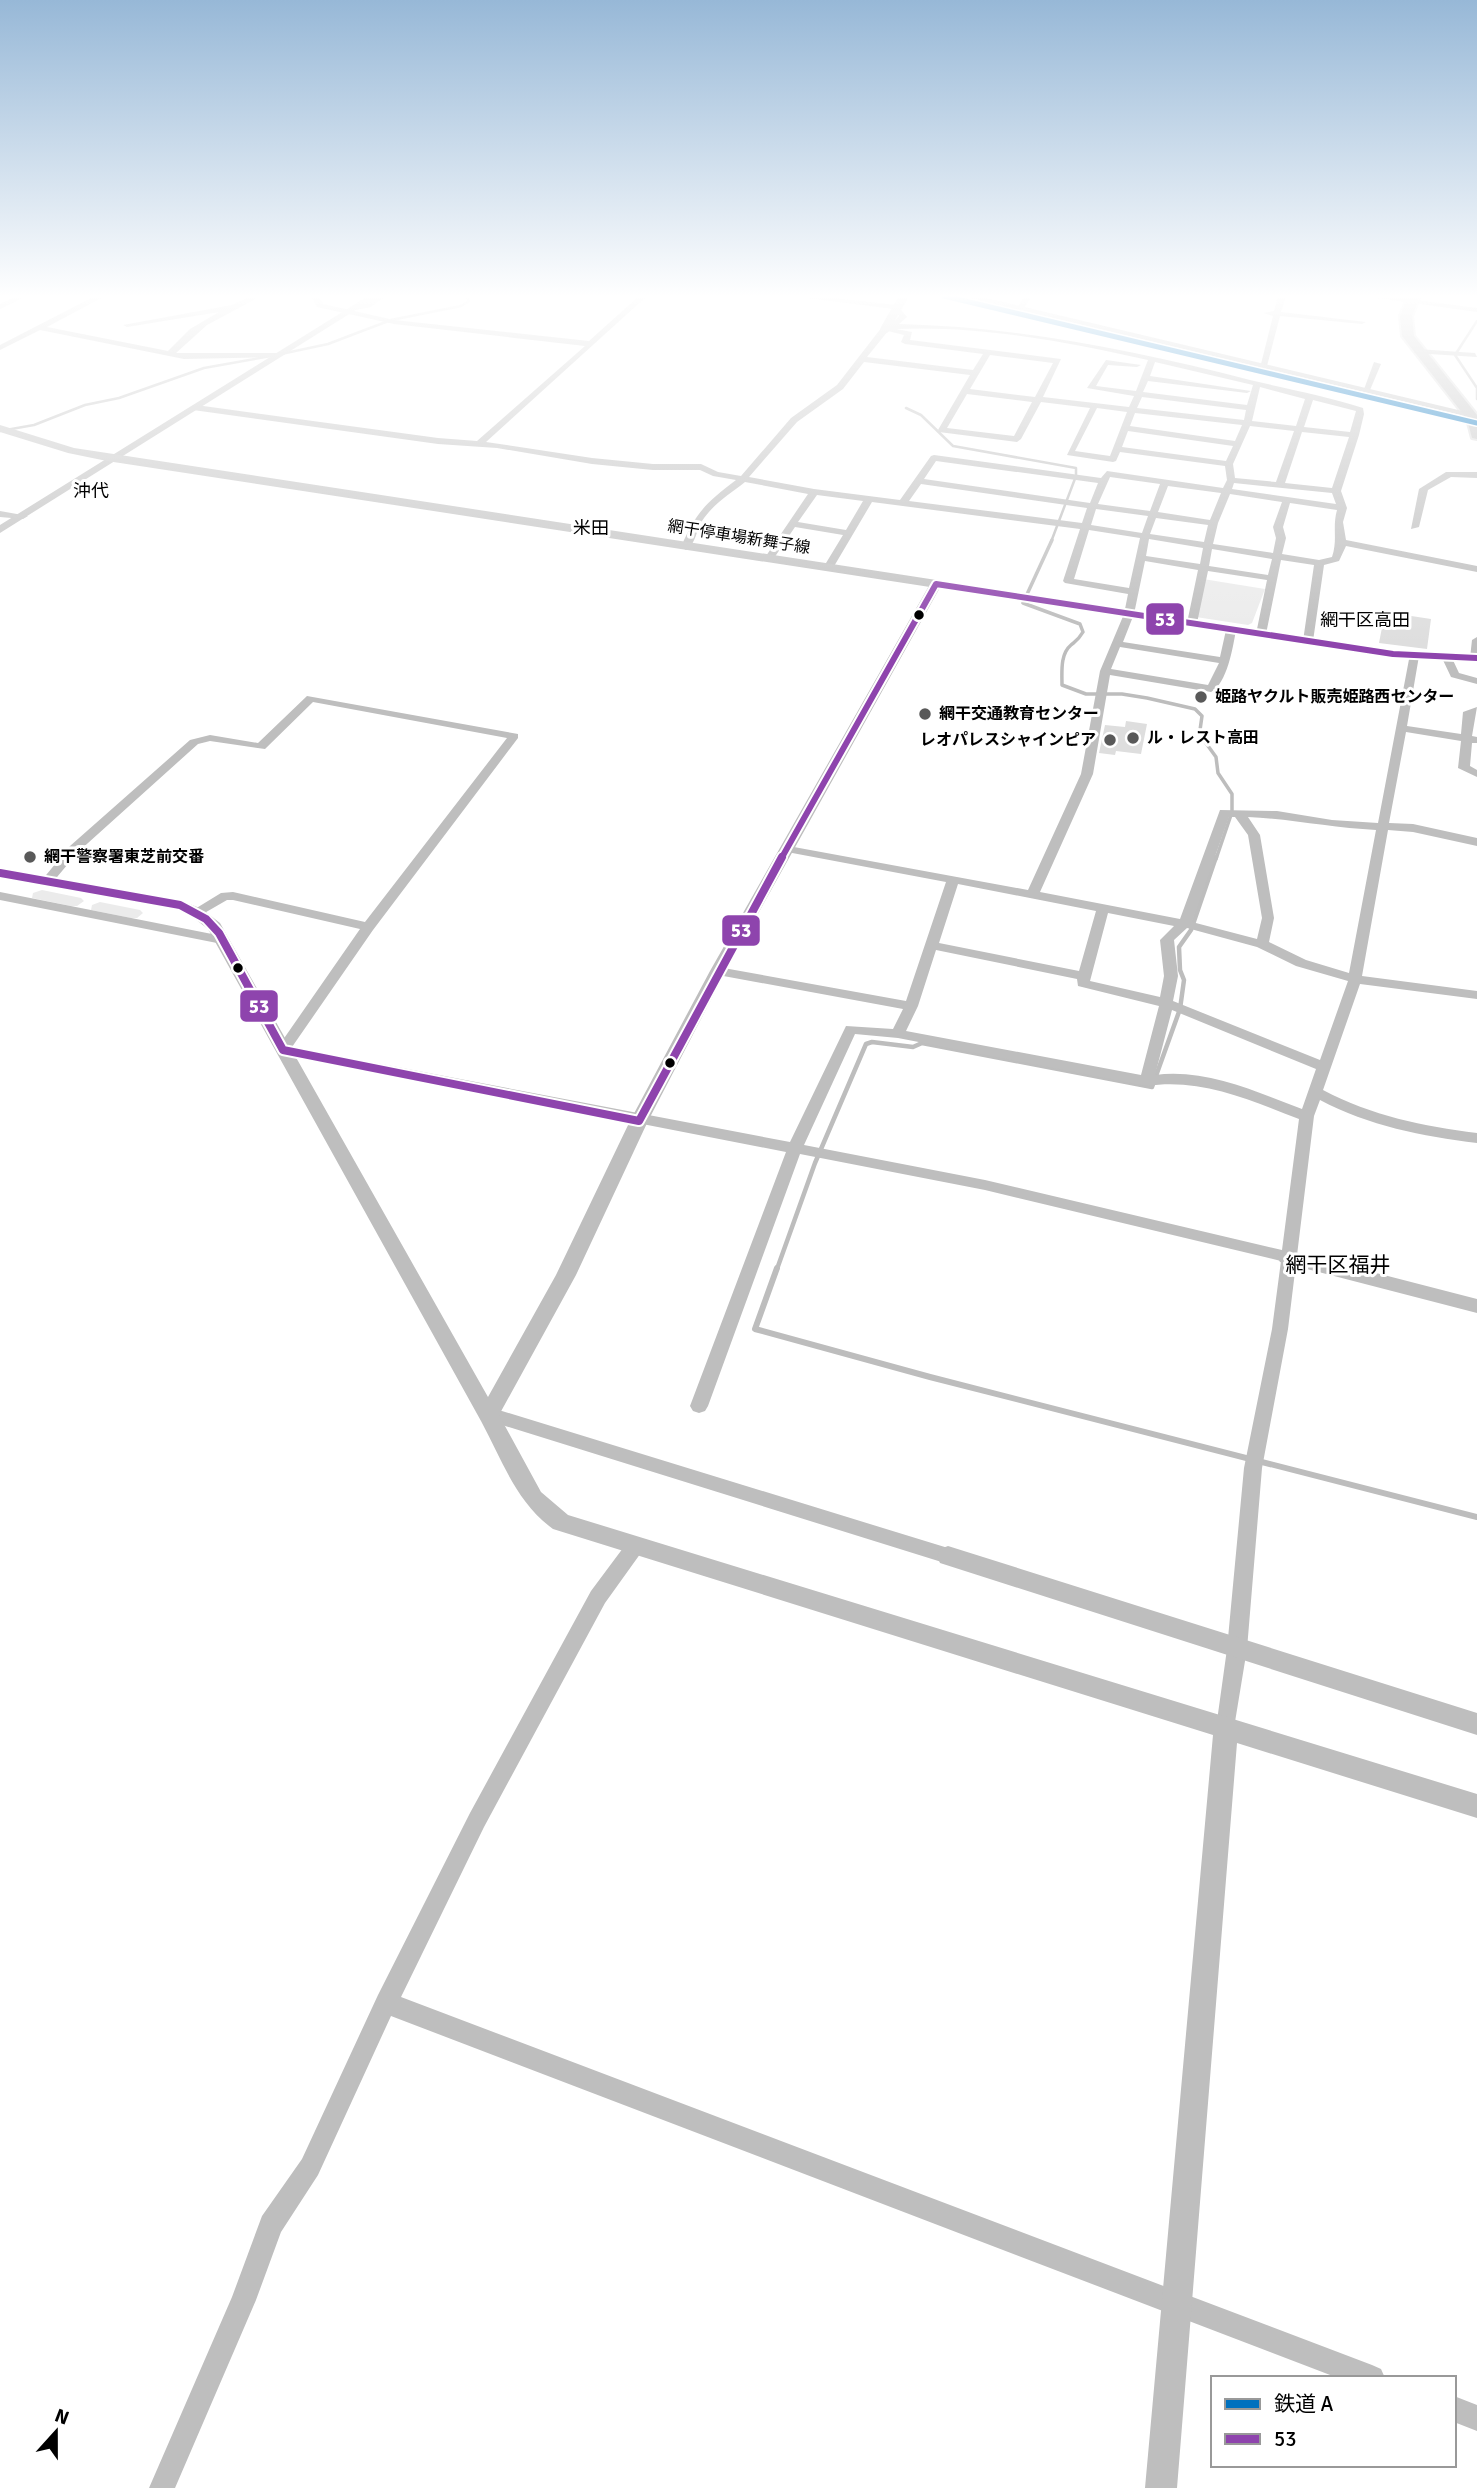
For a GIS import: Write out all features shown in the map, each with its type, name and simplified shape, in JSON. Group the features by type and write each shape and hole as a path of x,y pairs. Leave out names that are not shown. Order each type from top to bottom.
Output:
{"main road":[{"path":"1473,415 1477,435"},
{"name":"網干停車場新舞子線","path":"0,428 72,451 686,547 1414,656 1476,658"}],"street":[{"path":"0,530 188,412"},
{"path":"225,412 438,441 481,443 592,461 653,467 701,467 743,479 814,492 904,501 1087,526 1319,563 1336,559 1342,542 1338,522 1342,508 1336,491 1355,435 1360,412"},
{"path":"481,443 515,412"},
{"path":"686,547 697,521 711,505 743,479 794,420 805,412"},
{"path":"952,412 942,430 1017,439 1030,412"},
{"path":"1091,412 1070,453 1113,459 1133,412"},
{"path":"1152,412 1355,435"},
{"path":"1192,623 1213,523 1231,480 1229,464 1250,412"},
{"path":"1280,484 1305,412"},
{"path":"1126,428 1238,444"},
{"path":"1117,449 1229,464"},
{"path":"904,501 934,458 1102,481"},
{"path":"1134,592 1068,581 1093,505 1107,474 1342,508"},
{"path":"1414,527 1424,489 1449,474 1477,475"},
{"path":"1231,480 1336,491"},
{"path":"920,481 1213,523"},
{"path":"1033,894 1087,774 1105,671 1129,614 1145,536 1164,482"},
{"path":"769,559 814,492"},
{"path":"828,568 869,499"},
{"path":"1261,634 1281,538 1278,527 1287,500"},
{"path":"0,514 23,516"},
{"path":"793,524 850,533"},
{"path":"1342,542 1477,569"},
{"path":"1140,558 1271,578"},
{"path":"1308,641 1319,563"},
{"path":"489,1413 566,1275 639,1121 719,971 936,584"},
{"path":"1105,671 1211,690 1225,661 1231,629"},
{"path":"1476,658 1477,640"},
{"path":"1118,644 1225,661"},
{"path":"1161,2488 1226,1728 1237,1649 1255,1459 1280,1329 1287,1257 1307,1116 1355,979 1414,656"},
{"path":"1447,658 1455,675 1477,681"},
{"path":"48,880 74,849 194,742 210,738 261,747 311,698 514,736 368,927 283,1050"},
{"path":"1477,710 1469,712 1472,739 1464,768 1477,774"},
{"path":"1401,728 1472,739"},
{"path":"1147,1081 1150,1060 1169,1004 1171,976 1166,956 1167,940 1174,931 1186,924 1224,813 1277,816 1304,822 1413,828 1477,842"},
{"path":"1234,814 1254,835 1268,918 1262,944"},
{"path":"787,848 1186,924 1262,944 1301,963 1355,979 1477,995"},
{"path":"0,873 180,905 196,912 214,926 472,1388 489,1413 529,1491 548,1514 561,1522 1477,1806"},
{"path":"898,1034 911,1006 953,879"},
{"path":"0,896 222,940"},
{"path":"196,912 225,896 368,927"},
{"path":"1103,908 1083,984 1190,1010 1324,1067"},
{"path":"930,945 1084,976"},
{"path":"719,971 911,1006"},
{"path":"699,1406 794,1149 827,1074 851,1029 898,1034 1147,1081 1161,1077 1200,1082 1307,1116"},
{"path":"283,1050 639,1121 985,1185 1287,1257 1477,1307"},
{"path":"1315,1092 1363,1117 1415,1130 1477,1138"},
{"path":"489,1413 1477,1724"},
{"path":"162,2488 243,2300 271,2224 310,2167 386,2003 489,1797 598,1597 636,1545"},
{"path":"386,2003 1367,2376"},
{"path":"1456,2410 1477,2418"}],"shaded area":[{"path":"1203,579 1265,589 1252,623 1248,625 1196,617"},
{"path":"42,890 81,898 84,901 77,906 71,906 32,898 33,893"},
{"path":"100,902 140,910 143,913 137,918 131,918 91,910 92,905"}],"building":[{"path":"1385,612 1431,619 1427,649 1379,643"},
{"path":"1126,721 1147,724 1141,754 1116,751 1115,755 1099,753 1105,725 1125,727"}],"waterway":[{"path":"0,431 34,425 67,412"},
{"path":"915,412 953,446 1076,468 1076,476 1051,542"},
{"path":"1052,540 1023,603 1080,624 1083,632 1067,649 1063,658 1062,685 1086,694 1122,694 1147,698 1195,709 1202,716 1200,730 1203,739 1216,757 1218,773 1232,794 1232,812 1216,859"},
{"path":"777,1269 815,1163 866,1044 872,1042 913,1047 922,1043 1152,1087 1180,1009 1184,980 1180,970 1179,947 1191,930 1216,857"},
{"path":"777,1268 755,1329 930,1377 1477,1517"}],"rail line":[{"name":"A","path":"1431,412 1477,423"}],"transit line":[{"name":"53","path":"0,873 180,905 206,919 219,933 283,1050 639,1121 718,971 936,584 1393,654 1477,658"}],"place":[{"name":"姫路ヤクルト販売姫路西センター","path":"1201,697"},
{"name":"網干交通教育センター","path":"925,714"},
{"name":"ル・レスト高田","path":"1133,738"},
{"name":"レオパレスシャインピア","path":"1110,740"},
{"name":"網干警察署東芝前交番","path":"30,857"}],"district":[{"name":"沖代","path":"91,491"},
{"name":"米田","path":"591,528"},
{"name":"網干区高田","path":"1365,620"},
{"name":"網干区福井","path":"1338,1265"}]}
